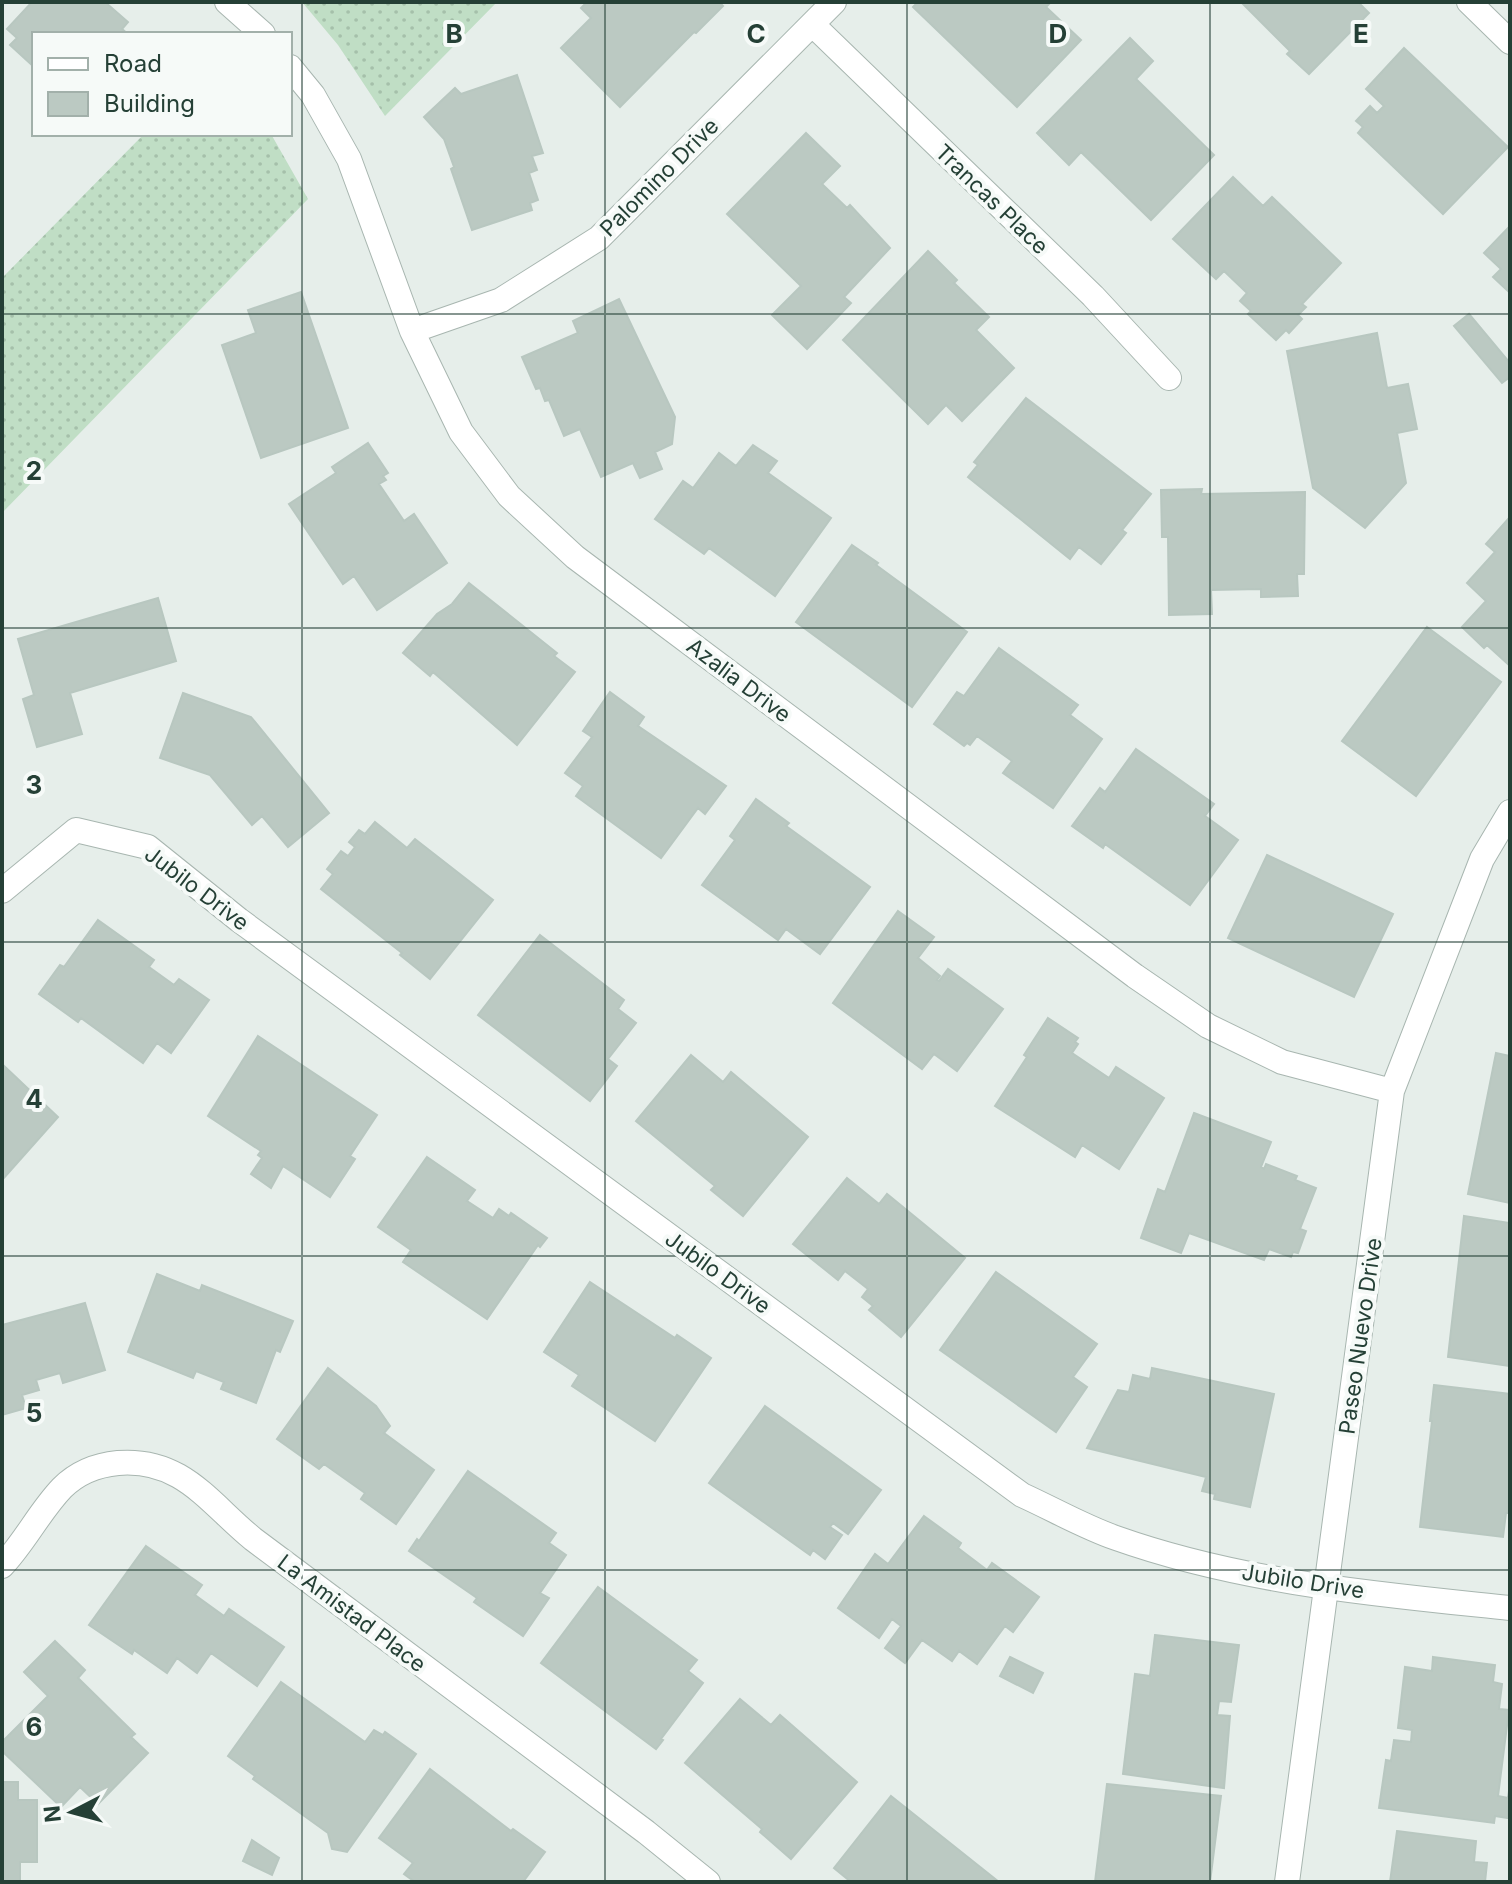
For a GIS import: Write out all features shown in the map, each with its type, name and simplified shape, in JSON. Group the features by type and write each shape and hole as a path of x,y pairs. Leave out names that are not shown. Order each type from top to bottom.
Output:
{"street":[{"path":"227,2 261,32"},
{"name":"Palomino Drive","path":"412,331 501,300 599,238 834,2"},
{"path":"1469,2 1510,42"},
{"name":"Trancas Place","path":"812,24 1093,296 1169,378"},
{"name":"Azalia Drive","path":"292,69 313,95 349,159 412,331 461,432 509,496 575,557 1135,976 1208,1026 1282,1062 1392,1091"},
{"name":"Paseo Nuevo Drive","path":"1287,1882 1392,1091 1482,859 1510,812"},
{"name":"Jubilo Drive","path":"2,891 76,830 148,847 252,929 1022,1495 1114,1538 1202,1564 1326,1588 1510,1608"},
{"name":"La Amistad Place","path":"2,1566 19,1549 62,1488 77,1476 102,1466 129,1462 155,1464 174,1472 253,1539 646,1832 708,1882"}],"green space":[{"path":"302,2 497,2 385,116 338,45"},
{"path":"142,136 272,136 308,199 2,513 2,278"}],"building":[{"path":"32,2 105,2 128,22 122,29 126,32 32,32 32,65 10,45 17,38 7,29"},
{"path":"587,2 719,2 723,6 620,107 561,48 591,18 581,8"},
{"path":"918,2 1051,2 1046,7 1081,40 1017,107 913,7"},
{"path":"1241,2 1358,2 1369,13 1309,74"},
{"path":"1130,38 1153,61 1136,79 1214,155 1151,220 1081,152 1069,165 1037,133"},
{"path":"1404,48 1508,147 1443,214 1358,133 1363,127 1356,121 1370,106 1377,113 1384,106 1366,89"},
{"path":"517,75 543,153 532,156 537,170 529,173 538,200 530,203 532,210 472,230 444,139 424,117 455,88 461,94"},
{"path":"806,133 840,166 822,184 847,208 850,205 890,248 844,297 851,303 807,349 772,315 801,286 727,214"},
{"path":"1233,177 1263,206 1272,197 1341,263 1302,304 1306,307 1298,315 1302,319 1289,333 1286,330 1276,340 1248,314 1251,311 1240,301 1247,293 1224,271 1216,279 1173,239"},
{"path":"1510,226 1510,293 1493,277 1501,269 1484,253"},
{"path":"928,251 957,280 954,283 989,317 976,330 1014,368 962,421 946,405 928,424 843,340"},
{"path":"301,292 348,428 261,458 222,345 256,333 248,310"},
{"path":"619,299 675,417 672,444 655,452 662,469 640,478 633,463 601,477 580,429 564,436 549,400 545,401 540,388 536,389 522,357 578,333 573,321"},
{"path":"1469,314 1510,363 1510,377 1502,383 1454,326"},
{"path":"1377,333 1387,388 1408,384 1417,429 1397,433 1406,483 1365,528 1313,488 1287,351"},
{"path":"1026,398 1151,494 1122,530 1126,533 1101,564 1079,547 1070,559 968,477 978,465 974,462"},
{"path":"368,443 388,473 383,476 386,480 379,484 404,521 414,514 447,563 377,610 354,576 343,584 289,504 336,473 332,467"},
{"path":"753,445 777,461 768,473 831,518 775,596 709,548 704,554 655,519 683,481 693,488 719,453 736,466"},
{"path":"1202,489 1201,494 1305,492 1304,574 1297,574 1298,596 1261,597 1261,589 1211,590 1212,614 1169,615 1168,537 1162,537 1161,490"},
{"path":"1510,517 1510,666 1487,645 1484,648 1462,627 1486,601 1467,583 1495,552 1486,544"},
{"path":"852,545 967,632 912,707 796,622"},
{"path":"469,583 557,653 554,656 575,672 517,745 433,672 430,676 403,653"},
{"path":"158,598 176,661 70,693 82,734 37,747 23,699 34,695 18,639"},
{"path":"1427,627 1501,682 1416,796 1342,741"},
{"path":"999,648 1078,705 1070,715 1102,739 1053,808 1003,773 1012,761 977,736 970,745 967,743 964,746 934,724 957,692 964,696"},
{"path":"610,692 644,717 638,726 726,786 705,814 698,808 661,858 576,796 583,786 565,773 592,737 583,731"},
{"path":"183,693 251,717 329,813 288,847 262,816 252,825 210,775 160,758"},
{"path":"1136,749 1214,804 1205,816 1238,840 1190,905 1105,844 1103,848 1072,826 1100,788 1105,792"},
{"path":"756,799 789,823 786,826 870,887 820,954 786,929 778,940 702,885 735,840 730,836"},
{"path":"375,822 407,848 415,839 493,900 430,979 321,889 333,874 327,869 341,851 348,856 355,847 349,842 359,830 365,834"},
{"path":"1267,855 1393,914 1354,997 1228,938"},
{"path":"898,911 934,937 918,958 940,976 937,980 948,969 1003,1009 957,1071 934,1054 922,1069 833,1003"},
{"path":"98,920 154,960 149,967 174,985 179,979 209,1000 171,1053 157,1043 143,1063 81,1018 78,1022 39,994 60,965 64,967"},
{"path":"540,935 624,1000 618,1009 636,1023 608,1059 617,1066 590,1101 478,1015"},
{"path":"1048,1018 1078,1038 1072,1053 1109,1078 1116,1067 1164,1098 1119,1169 1082,1145 1075,1157 995,1106"},
{"path":"258,1036 377,1115 350,1156 355,1159 330,1197 283,1166 271,1188 251,1174 262,1158 258,1155 261,1151 208,1116"},
{"path":"1496,1053 1510,1056 1510,1203 1468,1194"},
{"path":"691,1055 723,1082 731,1072 808,1137 743,1216 711,1190 715,1186 636,1121"},
{"path":"2,1064 58,1117 2,1180"},
{"path":"1194,1113 1271,1142 1261,1167 1264,1169 1266,1164 1297,1176 1295,1180 1316,1188 1300,1229 1306,1231 1298,1253 1293,1252 1291,1257 1269,1249 1264,1260 1189,1233 1181,1253 1141,1238 1158,1189 1165,1192"},
{"path":"427,1157 475,1190 467,1201 493,1218 499,1209 509,1216 511,1213 547,1238 540,1247 538,1245 487,1319 403,1262 411,1250 378,1227"},
{"path":"847,1178 879,1204 887,1194 965,1258 901,1337 869,1310 873,1306 862,1297 868,1289 845,1271 838,1280 793,1244"},
{"path":"1464,1216 1510,1223 1510,1366 1448,1357"},
{"path":"996,1272 1097,1344 1073,1377 1087,1387 1056,1432 940,1350"},
{"path":"157,1274 200,1291 202,1285 293,1321 280,1352 276,1350 256,1403 221,1389 224,1382 196,1371 193,1378 128,1352"},
{"path":"590,1282 711,1358 655,1441 572,1386 579,1375 544,1352"},
{"path":"85,1303 105,1370 63,1383 60,1373 36,1380 39,1390 22,1395 26,1408 2,1415 2,1325"},
{"path":"328,1368 376,1406 390,1426 384,1433 434,1470 396,1524 361,1499 365,1493 324,1464 319,1469 277,1439"},
{"path":"1152,1368 1274,1394 1250,1507 1214,1499 1215,1494 1202,1491 1206,1477 1087,1448 1118,1390 1129,1392 1133,1375 1150,1379"},
{"path":"1434,1385 1510,1394 1510,1513 1506,1513 1503,1537 1420,1527"},
{"path":"765,1406 881,1490 848,1534 833,1523 830,1527 842,1535 825,1559 813,1550 810,1555 709,1483"},
{"path":"468,1471 556,1533 549,1543 566,1555 540,1593 549,1598 523,1636 474,1602 477,1598 409,1551"},
{"path":"924,1516 961,1543 958,1548 987,1570 992,1563 1039,1597 1013,1632 1005,1626 977,1664 959,1651 952,1661 922,1640 905,1663 885,1648 901,1626 892,1619 879,1638 838,1608 875,1554 888,1564"},
{"path":"146,1546 202,1585 195,1595 224,1616 229,1609 284,1647 257,1686 211,1653 197,1673 177,1658 167,1673 89,1625"},
{"path":"598,1587 697,1660 688,1671 703,1683 656,1749 541,1663"},
{"path":"1155,1635 1239,1645 1231,1702 1219,1701 1217,1715 1230,1716 1224,1788 1123,1774 1135,1674 1150,1676"},
{"path":"55,1641 85,1670 78,1678 135,1734 131,1737 148,1753 98,1804 80,1787 61,1807 2,1751 2,1742 48,1696 24,1672"},
{"path":"1010,1657 1043,1673 1033,1693 1000,1676"},
{"path":"1433,1657 1495,1665 1493,1682 1502,1684 1499,1709 1509,1710 1498,1796 1508,1798 1510,1784 1508,1818 1495,1816 1494,1823 1379,1808 1386,1760 1391,1761 1394,1740 1411,1742 1412,1730 1398,1728 1405,1667 1432,1671"},
{"path":"281,1682 365,1742 374,1730 383,1735 385,1732 416,1754 347,1852 332,1849 328,1833 253,1779 255,1776 228,1756"},
{"path":"740,1699 771,1725 780,1715 857,1782 791,1859 760,1832 762,1829 685,1763"},
{"path":"430,1769 511,1831 513,1829 545,1852 523,1882 415,1882 404,1874 413,1863 379,1838"},
{"path":"2,1782 18,1782 18,1800 37,1800 37,1862 20,1862 20,1882 2,1882"},
{"path":"1107,1784 1221,1796 1210,1882 1095,1882"},
{"path":"891,1796 999,1882 851,1882 834,1868"},
{"path":"1397,1831 1476,1841 1474,1862 1487,1863 1485,1882 1390,1882"},
{"path":"252,1840 279,1858 272,1875 243,1861"}]}
